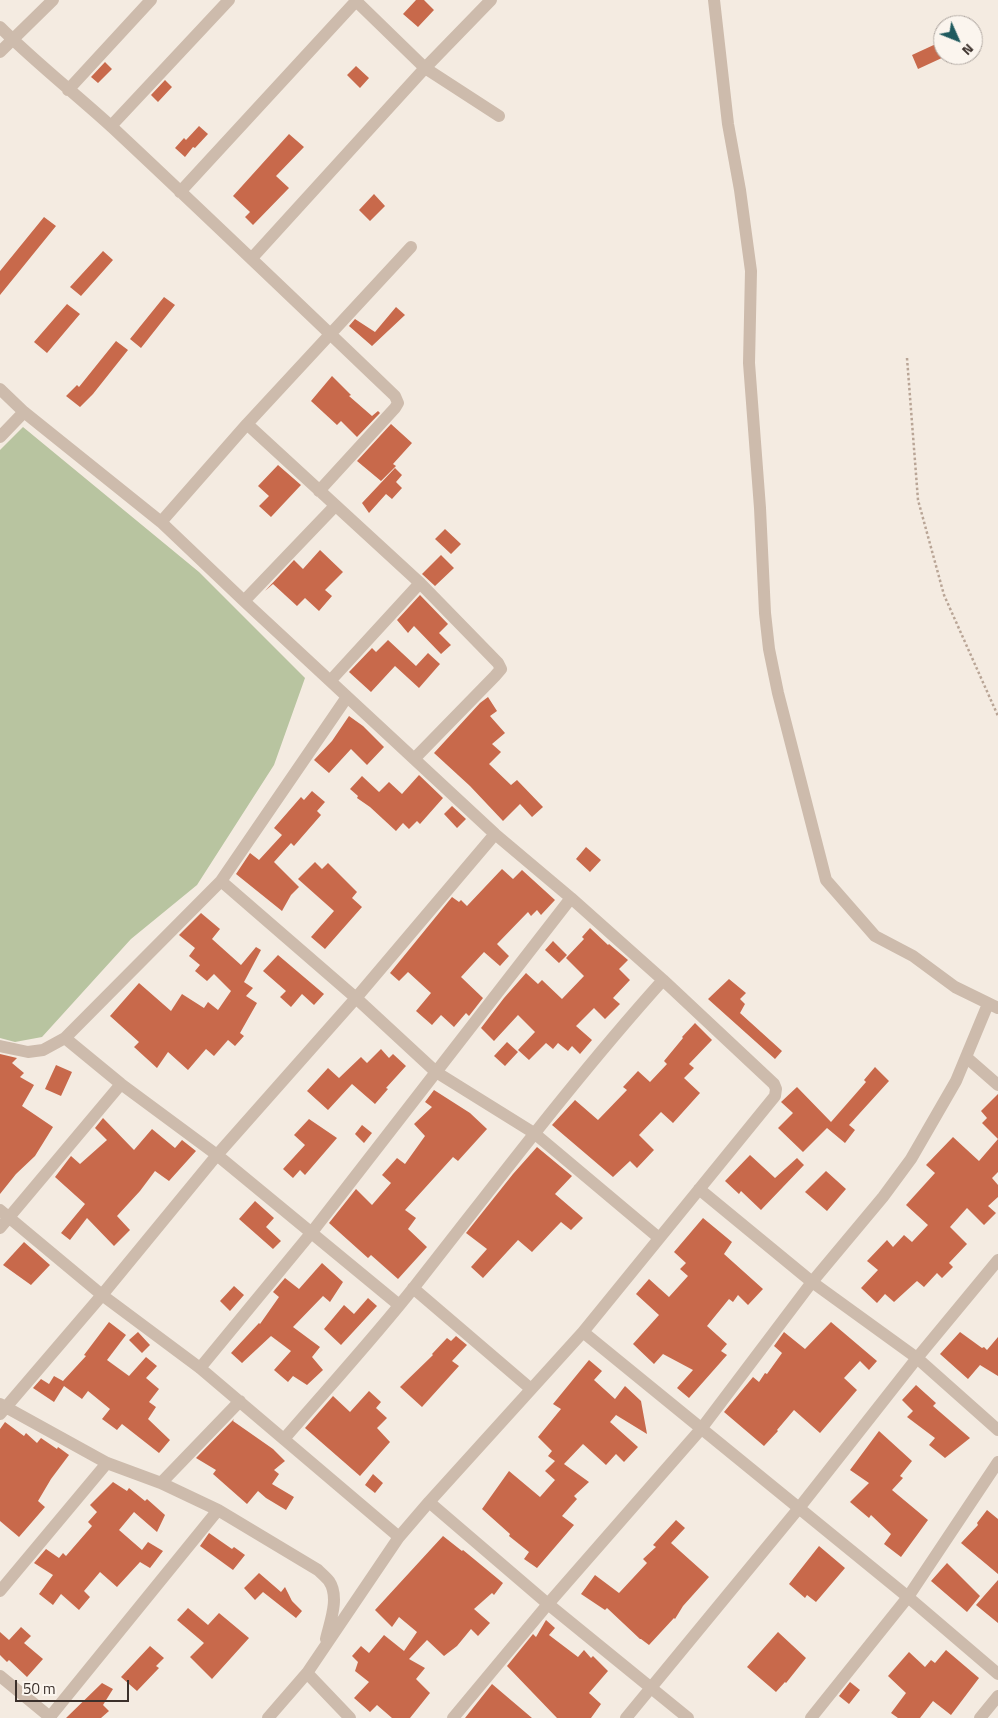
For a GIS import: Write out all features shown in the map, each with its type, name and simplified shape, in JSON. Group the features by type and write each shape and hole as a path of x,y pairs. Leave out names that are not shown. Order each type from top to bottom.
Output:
{"street":[{"path":"0,52 53,0"},
{"path":"68,90 151,0"},
{"path":"111,126 229,0"},
{"path":"180,192 356,0 425,68 499,116"},
{"path":"252,258 425,68 491,0"},
{"path":"453,1718 548,1604 701,1429 812,1282 883,1197 911,1159 956,1081 966,1057 993,1006 955,987 913,956 875,936 826,880 778,693 769,649 748,363 751,271 740,190 728,124 714,0"},
{"path":"0,27 68,90 111,126 395,396 398,403 395,408 319,491"},
{"path":"161,522 247,424 411,248"},
{"path":"0,389 24,412 161,522 495,834 571,898 663,980 774,1084 776,1089 775,1096 583,1332 399,1537 306,1673 268,1718"},
{"path":"0,437 24,412"},
{"path":"247,424 420,583 498,663 501,669 414,759"},
{"path":"244,601 335,506"},
{"path":"331,680 420,583"},
{"path":"0,1046 28,1052 43,1050 65,1038 222,881 347,697"},
{"path":"324,1645 332,1615 334,1594 329,1581 318,1570 218,1510 161,1483 107,1463 2,1408 102,1295 217,1155 356,998 495,834"},
{"path":"222,881 356,998 436,1072 534,1134 659,1238"},
{"path":"200,1368 312,1232 571,898"},
{"path":"284,1439 399,1305 534,1134 629,1018 663,980"},
{"path":"65,1038 121,1084 217,1155 399,1305"},
{"path":"966,1057 998,1085"},
{"path":"0,1228 4,1214 121,1084"},
{"path":"700,1189 812,1282 917,1358 998,1430"},
{"path":"4,1214 102,1295 200,1368 399,1537"},
{"path":"626,1718 799,1508 917,1358 998,1260"},
{"path":"413,1288 531,1389"},
{"path":"583,1332 908,1597 998,1674"},
{"path":"161,1483 240,1401"},
{"path":"811,1718 908,1597 998,1462"},
{"path":"0,1591 107,1463"},
{"path":"429,1502 548,1604 688,1718"},
{"path":"0,1676 50,1718 218,1510"},
{"path":"306,1673 350,1718"},
{"path":"980,1718 998,1696"}],"path":[{"path":"907,358 918,500 944,595 998,716"}],"green space":[{"path":"23,427 199,572 305,678 274,765 197,885 131,939 42,1037 15,1042 0,1038 0,450"}],"building":[{"path":"416,0 424,0 434,10 418,27 403,14"},
{"path":"933,45 933,62 918,69 912,55"},
{"path":"105,62 112,69 98,83 91,77"},
{"path":"356,66 369,78 360,88 347,75"},
{"path":"165,80 172,87 158,102 151,95"},
{"path":"199,126 208,134 185,157 175,148 184,138 186,140"},
{"path":"289,134 304,147 276,176 289,188 253,225 245,217 250,212 233,196"},
{"path":"374,194 385,206 370,221 359,210"},
{"path":"44,217 56,226 0,295 0,271"},
{"path":"103,251 113,260 81,296 70,287"},
{"path":"164,297 175,305 141,348 130,339"},
{"path":"67,304 80,314 47,353 34,342"},
{"path":"396,307 405,315 372,346 349,326 355,319 375,332"},
{"path":"116,341 128,350 93,394 80,407 66,396 77,385 79,387"},
{"path":"332,376 351,395 349,396 372,416 378,411 380,413 357,437 341,421 337,425 311,401"},
{"path":"391,424 412,443 393,464 396,466 381,481 357,461"},
{"path":"278,465 301,485 271,517 259,506 269,496 258,486"},
{"path":"395,468 402,475 396,482 402,488 392,499 386,494 369,513 362,503"},
{"path":"445,529 461,544 451,554 435,539"},
{"path":"320,550 343,572 325,590 332,596 319,611 305,598 297,606 273,584 265,591 294,560 303,569"},
{"path":"441,555 454,568 435,586 422,574"},
{"path":"420,595 448,624 439,633 451,645 441,654 414,626 408,633 397,620"},
{"path":"388,640 416,666 428,653 440,664 419,688 395,666 371,692 349,672 372,648 376,652"},
{"path":"488,697 497,711 490,716 505,733 492,744 501,752 489,764 511,785 517,780 543,807 532,817 520,804 503,821 470,786 434,753 480,703"},
{"path":"349,716 363,726 384,747 367,765 351,749 329,773 314,760 332,741"},
{"path":"419,775 443,798 420,824 417,821 409,829 403,823 396,831 370,807 357,798 358,796 350,789 362,776 379,792 389,782 402,794"},
{"path":"312,791 325,802 317,811 321,815 294,846 291,843 274,862 299,887 291,895 282,911 236,874 250,853 259,860 282,835 274,828 301,797 304,800"},
{"path":"452,806 466,819 457,828 444,814"},
{"path":"586,847 601,860 590,872 576,859"},
{"path":"315,862 322,869 328,863 357,892 352,898 362,907 325,949 311,937 334,911 298,879"},
{"path":"502,869 513,879 522,870 555,900 541,915 537,910 531,916 528,912 497,944 509,956 500,966 484,952 461,977 483,998 469,1016 466,1013 454,1027 441,1015 432,1025 416,1011 431,993 408,972 399,981 390,973 452,897 459,902 461,900 467,906"},
{"path":"201,913 220,929 212,939 241,965 256,947 261,950 244,982 253,988 246,996 257,1003 240,1033 244,1036 235,1046 228,1040 214,1056 206,1049 188,1070 168,1052 157,1068 134,1047 139,1042 110,1016 139,983 171,1011 182,994 204,1008 208,1002 218,1010 231,991 214,974 207,981 195,971 200,965 189,956 195,948 179,935"},
{"path":"590,928 628,960 619,969 630,980 613,998 620,1004 605,1019 594,1008 576,1026 592,1040 580,1054 572,1046 568,1051 558,1043 553,1049 546,1043 529,1060 518,1050 535,1032 518,1015 494,1041 481,1028 526,973 538,984 542,980 562,999 584,976 566,958 584,939 582,937"},
{"path":"553,941 567,955 559,963 545,950"},
{"path":"278,955 324,994 314,1005 302,994 291,1007 280,997 286,991 263,971"},
{"path":"729,979 746,993 740,999 745,1004 740,1013 782,1051 775,1059 708,999"},
{"path":"695,1023 712,1040 689,1064 694,1068 684,1078 700,1093 673,1123 661,1112 639,1135 654,1150 637,1168 630,1161 613,1177 552,1125 575,1100 598,1120 627,1090 623,1087 638,1071 650,1082 667,1064 664,1061"},
{"path":"507,1042 518,1052 505,1066 494,1056"},
{"path":"381,1049 389,1058 393,1054 406,1066 386,1088 388,1089 375,1104 352,1084 328,1110 307,1091 328,1068 339,1078 361,1057 367,1063"},
{"path":"0,1054 17,1058 12,1063 24,1073 20,1077 34,1085 22,1106 53,1127 35,1156 16,1174 0,1194"},
{"path":"56,1065 72,1072 61,1096 45,1089"},
{"path":"875,1067 889,1081 849,1125 855,1130 845,1143 827,1128 803,1152 778,1128 793,1113 781,1102 797,1087 831,1122 866,1082 864,1080"},
{"path":"434,1090 470,1113 487,1129 458,1161 453,1157 405,1210 416,1218 408,1229 427,1247 398,1279 371,1255 368,1258 329,1223 356,1189 372,1205 391,1183 382,1175 397,1158 405,1164 425,1136 414,1124 432,1107 425,1102"},
{"path":"998,1094 998,1139 982,1123 987,1118 981,1111"},
{"path":"103,1118 134,1150 152,1129 175,1148 182,1140 196,1151 169,1181 155,1171 117,1216 130,1230 114,1246 87,1218 70,1240 61,1233 85,1204 55,1177 71,1156 80,1164 107,1140 95,1128"},
{"path":"309,1119 337,1138 305,1175 300,1170 293,1178 283,1169 305,1145 294,1135"},
{"path":"362,1125 372,1133 364,1143 355,1134"},
{"path":"953,1137 979,1161 998,1139 998,1172 992,1178 998,1185 998,1197 988,1206 996,1213 984,1225 967,1208 950,1227 967,1244 949,1263 953,1267 942,1278 937,1273 924,1287 917,1281 894,1302 885,1294 877,1303 861,1288 878,1270 867,1261 887,1240 893,1247 904,1235 912,1242 928,1225 906,1205 935,1173 926,1165"},
{"path":"537,1147 572,1176 555,1194 583,1218 571,1230 561,1222 532,1252 518,1240 483,1278 471,1267 487,1249 466,1233"},
{"path":"750,1155 775,1178 797,1158 804,1165 761,1210 741,1191 739,1194 725,1181"},
{"path":"826,1171 846,1189 827,1211 805,1192"},
{"path":"255,1201 274,1218 266,1227 281,1241 273,1249 239,1219"},
{"path":"703,1218 732,1242 724,1254 763,1289 748,1305 738,1295 733,1302 729,1299 707,1326 727,1344 721,1351 727,1355 689,1398 677,1388 693,1370 663,1354 654,1364 633,1344 659,1315 636,1294 649,1279 669,1297 688,1276 680,1269 686,1263 674,1252"},
{"path":"24,1242 50,1265 31,1285 3,1265"},
{"path":"322,1263 343,1282 330,1302 323,1296 293,1327 320,1347 312,1357 323,1370 307,1385 293,1376 288,1382 274,1370 291,1351 271,1336 242,1363 231,1353 260,1324 279,1297 273,1292 285,1278 299,1289"},
{"path":"234,1286 244,1295 230,1311 220,1301"},
{"path":"368,1298 377,1306 341,1345 324,1329 344,1305 354,1314"},
{"path":"109,1322 126,1335 107,1360 129,1376 146,1357 157,1366 146,1378 159,1389 149,1402 156,1407 148,1419 170,1440 159,1453 122,1424 117,1430 102,1419 110,1409 88,1391 82,1399 64,1386 54,1402 33,1388 41,1379 49,1384 54,1376 63,1381 86,1356 84,1355"},
{"path":"831,1322 877,1361 869,1370 860,1361 844,1378 857,1390 820,1433 794,1410 764,1446 724,1412 753,1377 759,1382 765,1373 767,1374 782,1353 774,1346 784,1332 805,1349"},
{"path":"138,1332 150,1345 142,1353 129,1340"},
{"path":"960,1332 987,1350 998,1337 998,1376 980,1365 968,1379 940,1354"},
{"path":"456,1336 467,1345 452,1361 459,1366 422,1407 400,1387 433,1355 447,1338 451,1341"},
{"path":"589,1360 602,1371 594,1380 615,1399 625,1386 641,1401 647,1434 616,1415 610,1422 638,1447 624,1462 616,1454 606,1465 583,1444 564,1464 589,1482 574,1496 577,1499 562,1516 574,1525 537,1568 524,1559 529,1552 509,1536 510,1534 482,1509 509,1471 540,1497 555,1480 545,1471 555,1461 548,1456 552,1451 538,1437 561,1409 553,1404"},
{"path":"916,1385 936,1403 933,1406 970,1438 945,1458 929,1445 935,1438 907,1417 913,1411 902,1400"},
{"path":"369,1391 381,1402 376,1408 387,1418 377,1428 390,1442 360,1476 305,1428 333,1396 350,1412"},
{"path":"234,1419 233,1421 273,1449 285,1461 274,1470 279,1474 272,1484 294,1497 286,1510 258,1491 247,1504 213,1474 216,1470 196,1458"},
{"path":"5,1422 24,1436 26,1433 37,1443 41,1438 69,1455 51,1479 38,1501 45,1507 19,1537 0,1521 0,1429"},
{"path":"879,1431 912,1461 900,1476 903,1478 892,1490 928,1520 901,1557 884,1544 891,1534 871,1515 869,1518 850,1502 869,1483 850,1470"},
{"path":"373,1474 383,1483 375,1493 365,1485"},
{"path":"113,1482 127,1491 129,1488 145,1501 147,1499 165,1515 157,1532 134,1512 119,1530 142,1550 148,1542 163,1551 150,1568 140,1562 117,1587 100,1572 84,1591 90,1597 79,1610 61,1594 53,1605 39,1594 53,1575 34,1563 46,1549 59,1558 63,1553 66,1556 92,1526 88,1522 97,1512 90,1505"},
{"path":"987,1510 998,1519 998,1574 961,1543 978,1525 977,1523"},
{"path":"676,1520 685,1528 671,1543 709,1577 683,1606 675,1619 649,1645 607,1608 605,1610 581,1594 595,1575 619,1593 647,1563 643,1559 656,1547 653,1545"},
{"path":"209,1533 232,1549 234,1547 245,1555 233,1570 200,1546"},
{"path":"443,1536 503,1583 494,1595 492,1593 474,1609 490,1623 478,1636 471,1629 457,1646 444,1656 427,1640 409,1659 425,1668 416,1679 430,1693 410,1718 392,1718 377,1705 370,1712 354,1698 369,1682 355,1671 358,1662 352,1656 361,1646 369,1653 384,1635 404,1651 417,1632 399,1617 392,1627 375,1610"},
{"path":"819,1546 845,1568 816,1602 807,1595 805,1598 789,1584"},
{"path":"947,1563 980,1596 967,1612 931,1581"},
{"path":"259,1573 281,1592 285,1587 292,1601 302,1611 296,1618 263,1592 255,1600 244,1588"},
{"path":"998,1580 998,1623 976,1605"},
{"path":"188,1608 208,1625 219,1613 249,1638 212,1679 190,1657 204,1643 177,1620"},
{"path":"546,1620 555,1628 549,1635 578,1657 584,1650 608,1671 589,1693 601,1704 591,1718 557,1718 507,1666 533,1634 536,1637"},
{"path":"21,1627 31,1636 24,1643 43,1659 27,1677 9,1660 7,1662 0,1655 0,1632 9,1640"},
{"path":"778,1632 806,1658 786,1683 776,1692 747,1667"},
{"path":"150,1646 164,1658 156,1666 159,1668 137,1691 121,1677"},
{"path":"946,1650 979,1678 951,1715 933,1701 920,1718 898,1718 891,1713 906,1693 888,1676 909,1652 925,1667 931,1660 935,1663"},
{"path":"850,1682 860,1690 849,1704 839,1696"},
{"path":"102,1683 113,1689 103,1705 109,1711 101,1718 66,1718"},
{"path":"492,1684 532,1718 465,1718"}]}
